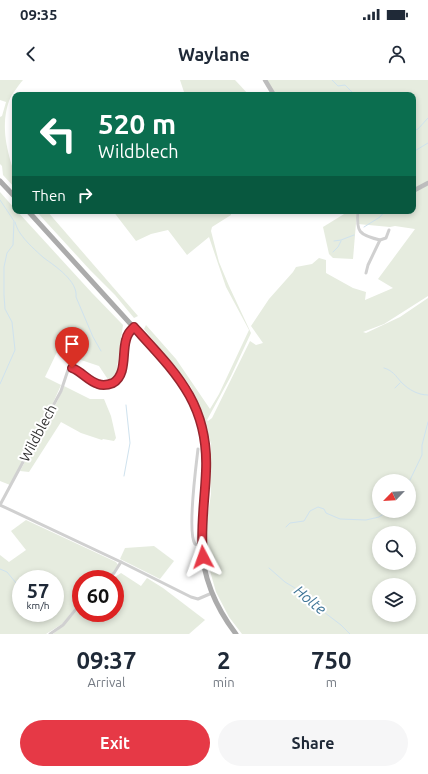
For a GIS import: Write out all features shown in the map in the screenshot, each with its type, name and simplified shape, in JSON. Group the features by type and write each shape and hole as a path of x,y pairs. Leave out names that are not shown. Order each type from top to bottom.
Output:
{"main road":[{"path":"265,80 272,92"},
{"path":"0,181 12,194"},
{"path":"416,189 428,183"},
{"path":"31,214 182,382 194,403 202,423 205,439 206,463 202,524 202,546 205,571 212,593 222,614 234,633"}],"street":[{"path":"358,214 356,223 364,235 380,240 386,238 389,230"},
{"path":"366,273 368,265 380,240"},
{"name":"Wildblech","path":"0,505 61,391 68,370 72,368 97,384 108,385 114,382 118,379 122,370 125,341 129,332 134,327"},
{"path":"198,449 192,510 193,538 195,544 202,546"},
{"path":"0,505 195,599 212,593"},
{"path":"116,570 121,562"},
{"path":"50,634 62,625 72,613"}],"shaded area":[{"path":"0,80 23,80 14,92 12,92 5,118 5,135 12,166 12,185 3,175 2,166 0,164 0,117 2,116 6,102 0,100"},
{"path":"180,80 235,80 246,92 184,92"},
{"path":"267,80 428,80 428,181 416,188 416,92 274,92"},
{"path":"428,185 428,296 384,324 363,332 366,333 400,317 428,298 428,634 242,634 229,617 216,592 208,564 206,527 211,494 209,468 211,444 203,415 191,387 144,329 146,325 176,359 210,409 219,394 249,330 226,287 209,237 187,255 168,230 151,234 136,241 115,214 231,214 212,227 211,231 219,262 251,333 231,376 207,420 208,421 212,418 250,341 256,345 263,343 251,326 269,299 296,267 312,264 319,258 326,260 326,273 353,288 366,292 365,300 393,288 378,279 415,229 395,226 390,227 358,224 360,214 416,214 416,191"},
{"path":"0,192 12,206 12,214 20,214 123,325 116,375 109,381 99,366 57,352 45,377 61,385 49,412 10,485 0,481"},
{"path":"39,214 50,214 138,316 134,318 115,295"},
{"path":"344,214 357,214 353,259 333,258 329,254 323,227"},
{"path":"64,386 90,399 104,399 111,416 116,438 114,441 102,440 81,433 61,422 29,472 20,471 58,400"},
{"path":"26,520 116,562 118,565 114,570 72,570 72,612 64,622 64,570 12,570 12,622 64,622 46,634 0,634 0,555 9,562 26,550 11,531"},
{"path":"154,546 174,561 160,579 120,559 125,548"},
{"path":"124,575 141,586 147,578 163,588 205,620 189,634 53,634 72,616 72,622 124,622"}],"waterway":[{"path":"332,80 338,86 345,85 352,92"},
{"path":"416,130 428,118"},
{"path":"416,150 428,143"},
{"path":"0,200 14,221 13,245 7,253 4,267 4,295 5,309 12,322 15,350 0,384"},
{"path":"364,227 382,214"},
{"path":"15,222 19,232 28,243 70,280 76,291 76,297 93,337 101,351"},
{"path":"334,241 354,235"},
{"path":"333,252 341,241"},
{"path":"384,368 396,375 410,390 428,395"},
{"path":"395,388 400,383"},
{"path":"124,476 130,443 126,405"},
{"path":"413,474 422,455 422,445 428,422"},
{"path":"286,527 290,523 304,521 310,511 318,507 324,509 326,513 340,519 366,520 375,518"},
{"name":"Holte","path":"269,568 285,582 308,596 316,606 341,625 350,634"},
{"path":"0,569 7,572 12,578"}],"route":[{"path":"72,368 97,384 108,385 114,382 118,379 122,370 125,341 129,332 134,327 182,382 197,409 205,439 206,473 202,524 203,557"}]}
